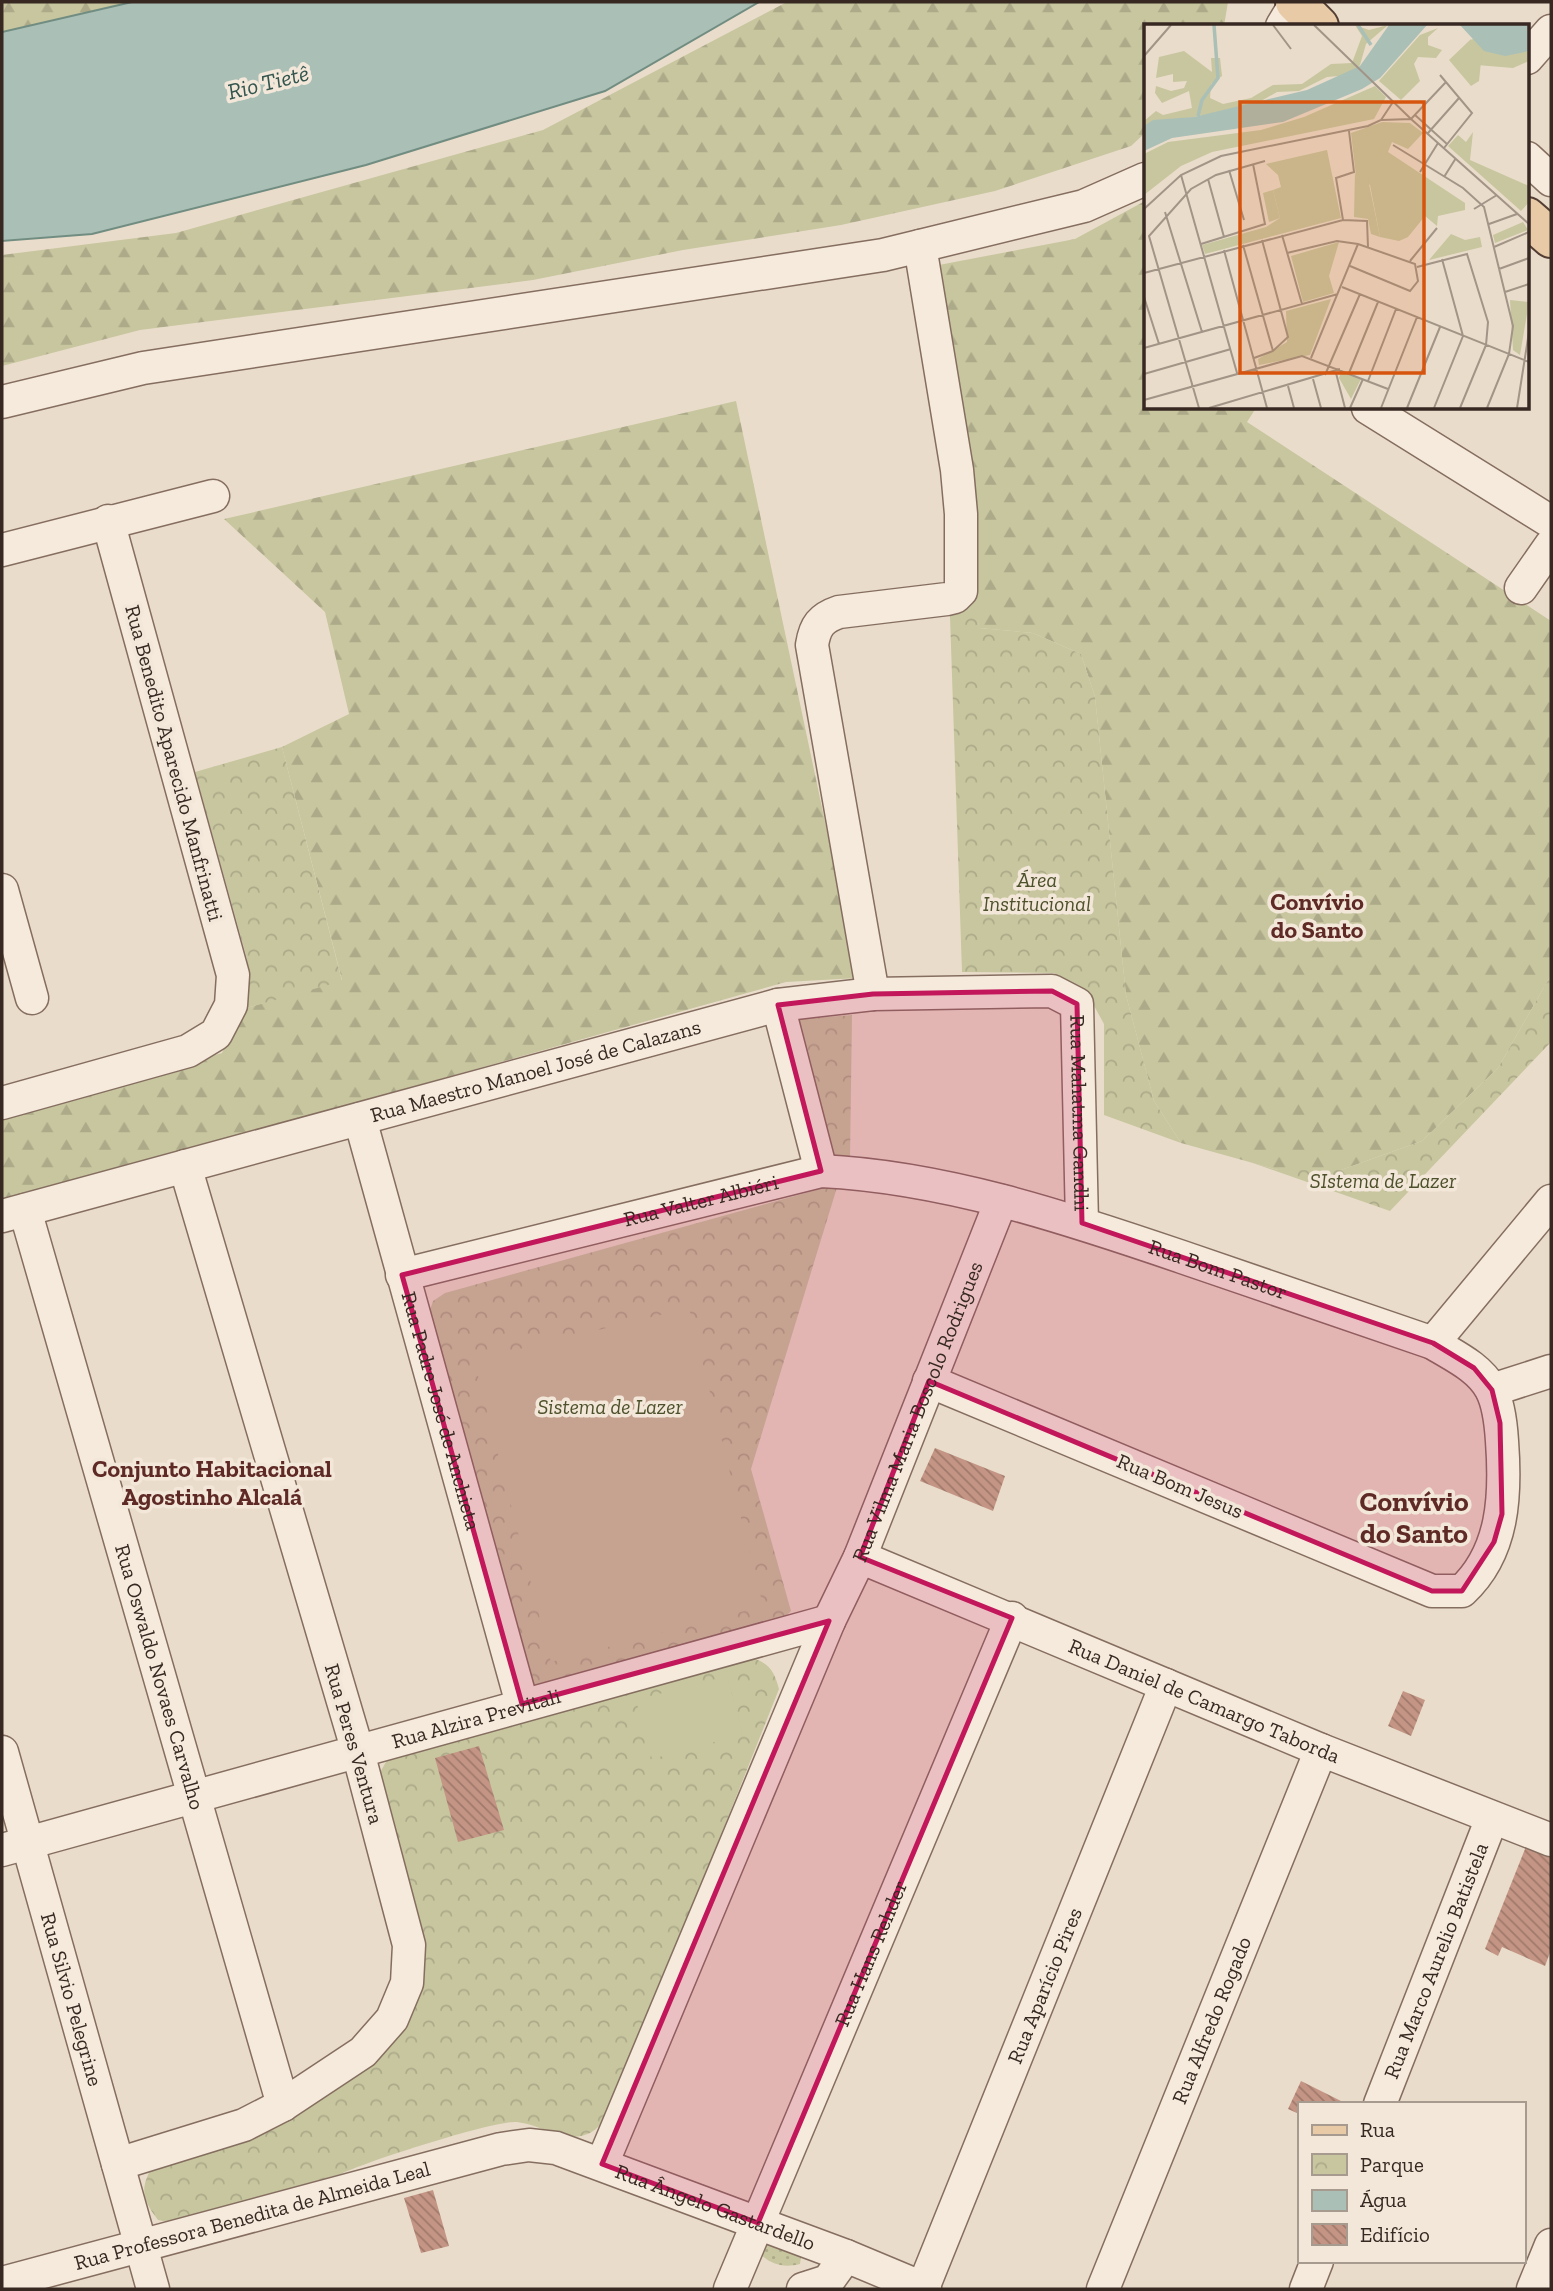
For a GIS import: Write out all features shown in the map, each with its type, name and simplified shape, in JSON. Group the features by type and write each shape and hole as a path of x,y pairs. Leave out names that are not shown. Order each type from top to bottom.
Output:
{"main road":[{"path":"1528,218 1551,238"}],"street":[{"path":"1528,57 1551,31"},
{"path":"1528,159 1551,180"},
{"path":"2,402 143,368 666,289 920,246 1084,206 1144,178"},
{"path":"873,994 812,645 814,632 826,617 839,612 947,599 955,597 961,591 962,527 957,470 920,246"},
{"path":"1371,410 1551,522"},
{"path":"2,550 214,496"},
{"name":"Rua Benedito Aparecido Manfrinatti","path":"2,1103 188,1051 216,1034 231,1005 233,975 108,521"},
{"path":"1521,588 1551,545"},
{"path":"2,890 32,998"},
{"name":"Rua Maestro Manoel José de Calazans","path":"13,1213 778,1005 873,994 1052,991 1077,1004"},
{"name":"Rua Mahatma Gandhi","path":"1077,1004 1082,1223"},
{"path":"778,1005 821,1171"},
{"name":"Rua Padre José de Anchieta","path":"360,1119 522,1704"},
{"name":"Rua Peres Ventura","path":"118,2164 244,2125 283,2105 363,2052 392,2020 407,1983 409,1945 358,1752 186,1166"},
{"name":"Rua Valter Albiéri","path":"402,1276 821,1171 863,1173 1001,1201"},
{"path":"1433,1343 1551,1200"},
{"name":"Rua Bom Pastor","path":"1001,1201 1082,1223 1433,1343 1474,1368 1492,1390"},
{"name":"Rua Vilma Maria Boscolo Rodrigues","path":"602,2164 829,1621 860,1557 1001,1201"},
{"name":"Rua Oswaldo Novaes Carvalho","path":"13,1213 197,1796 283,2105"},
{"path":"1492,1390 1551,1371"},
{"name":"Rua Bom Jesus","path":"929,1381 1432,1591 1450,1594 1462,1591 1474,1581 1500,1524 1505,1482 1500,1423 1492,1390"},
{"name":"Rua Daniel de Camargo Taborda","path":"860,1557 1012,1618 1321,1750 1551,1840"},
{"name":"Rua Hans Rehder","path":"730,2289 1012,1618"},
{"name":"Rua Alzira Previtali","path":"14,1847 829,1621"},
{"name":"Rua Aparício Pires","path":"924,2289 1166,1685"},
{"name":"Rua Alfredo Rogado","path":"1103,2289 1321,1750"},
{"name":"Rua Silvio Pelegrine","path":"2,1752 14,1847 118,2164 153,2289"},
{"name":"Rua Marco Aurelio Batistela","path":"1381,2102 1492,1818"},
{"name":"Rua Ângelo Gastardello","path":"501,2149 529,2145 556,2148 846,2256 924,2289"},
{"name":"Rua Professora Benedita de Almeida Leal","path":"2,2283 142,2248 501,2149"},
{"path":"1533,2289 1551,2245"},
{"path":"810,2288 828,2281 846,2256"},
{"path":"1306,2289 1316,2263"}],"highlighted area":[{"path":"1052,991 1077,1004 1082,1223 1433,1343 1474,1368 1492,1390 1500,1423 1502,1514 1494,1542 1462,1591 1432,1591 929,1381 860,1557 1012,1618 758,2223 602,2164 829,1621 522,1704 402,1275 821,1171 778,1005 873,994"}],"green space":[{"path":"2,2 146,2 2,103"},
{"path":"787,2 1228,2 1224,24 1144,24 1144,134 1131,146 995,191 841,225 683,250 533,280 140,330 2,366 2,255 176,233 543,130"},
{"path":"1144,202 1144,410 1255,410 1247,422 1551,621 1551,975 1498,1068 1422,1141 1341,1170 1278,1170 1181,1143 1154,1101 1126,995 1095,697 1081,654 1033,633 979,628 939,265 1075,239"},
{"path":"736,401 858,978 786,982 2,1202 2,1115 222,1053 243,1009 342,980 282,747 349,714 325,612 224,519"},
{"name":"Área Institucional","path":"976,583 979,628 1033,633 1081,654 1095,697 1126,995 1154,1101 1181,1143 1104,1115 1104,1024 1086,991 1054,973 962,972 950,616 962,608"},
{"path":"282,747 342,981 243,1009 247,959 195,772"},
{"name":"SIstema de Lazer","path":"1551,975 1551,1042 1390,1211 1250,1162 1278,1170 1341,1170 1422,1141 1498,1068"},
{"path":"852,1015 850,1158 823,1155 788,1020"},
{"name":"Sistema de Lazer","path":"838,1184 751,1469 791,1611 772,1630 533,1691 428,1316 433,1301 445,1293"},
{"path":"689,1308 763,1606 551,1662 474,1360"},
{"path":"750,1657 770,1668 779,1689 612,2109 599,2126 592,2132 573,2137 525,2123 504,2123 430,2143 341,2174 168,2222 158,2220 149,2207 144,2190 151,2169 401,2023 378,1776 387,1760"},
{"path":"727,1676 743,1734 652,1759 636,1700"},
{"path":"762,2241 801,2257 800,2264 778,2265 769,2261 760,2254"}],"water":[{"name":"Rio Tietê","path":"132,2 759,2 605,91 366,165 92,234 2,241 2,32"}],"building":[{"path":"935,1448 1005,1476 993,1511 920,1481"},
{"path":"1403,1691 1425,1700 1411,1736 1388,1726"},
{"path":"479,1746 504,1830 458,1842 435,1758"},
{"path":"1527,1844 1551,1853 1551,1950 1545,1966 1502,1947 1498,1956 1485,1949"},
{"path":"1301,2081 1343,2102 1298,2102 1298,2114 1288,2109"},
{"path":"433,2190 449,2246 421,2253 404,2198"}],"district":[{"name":"Convívio do Santo","path":"1317,916"},
{"name":"Conjunto Habitacional Agostinho Alcalá","path":"212,1483"},
{"name":"Convívio do Santo","path":"1414,1517"}]}
